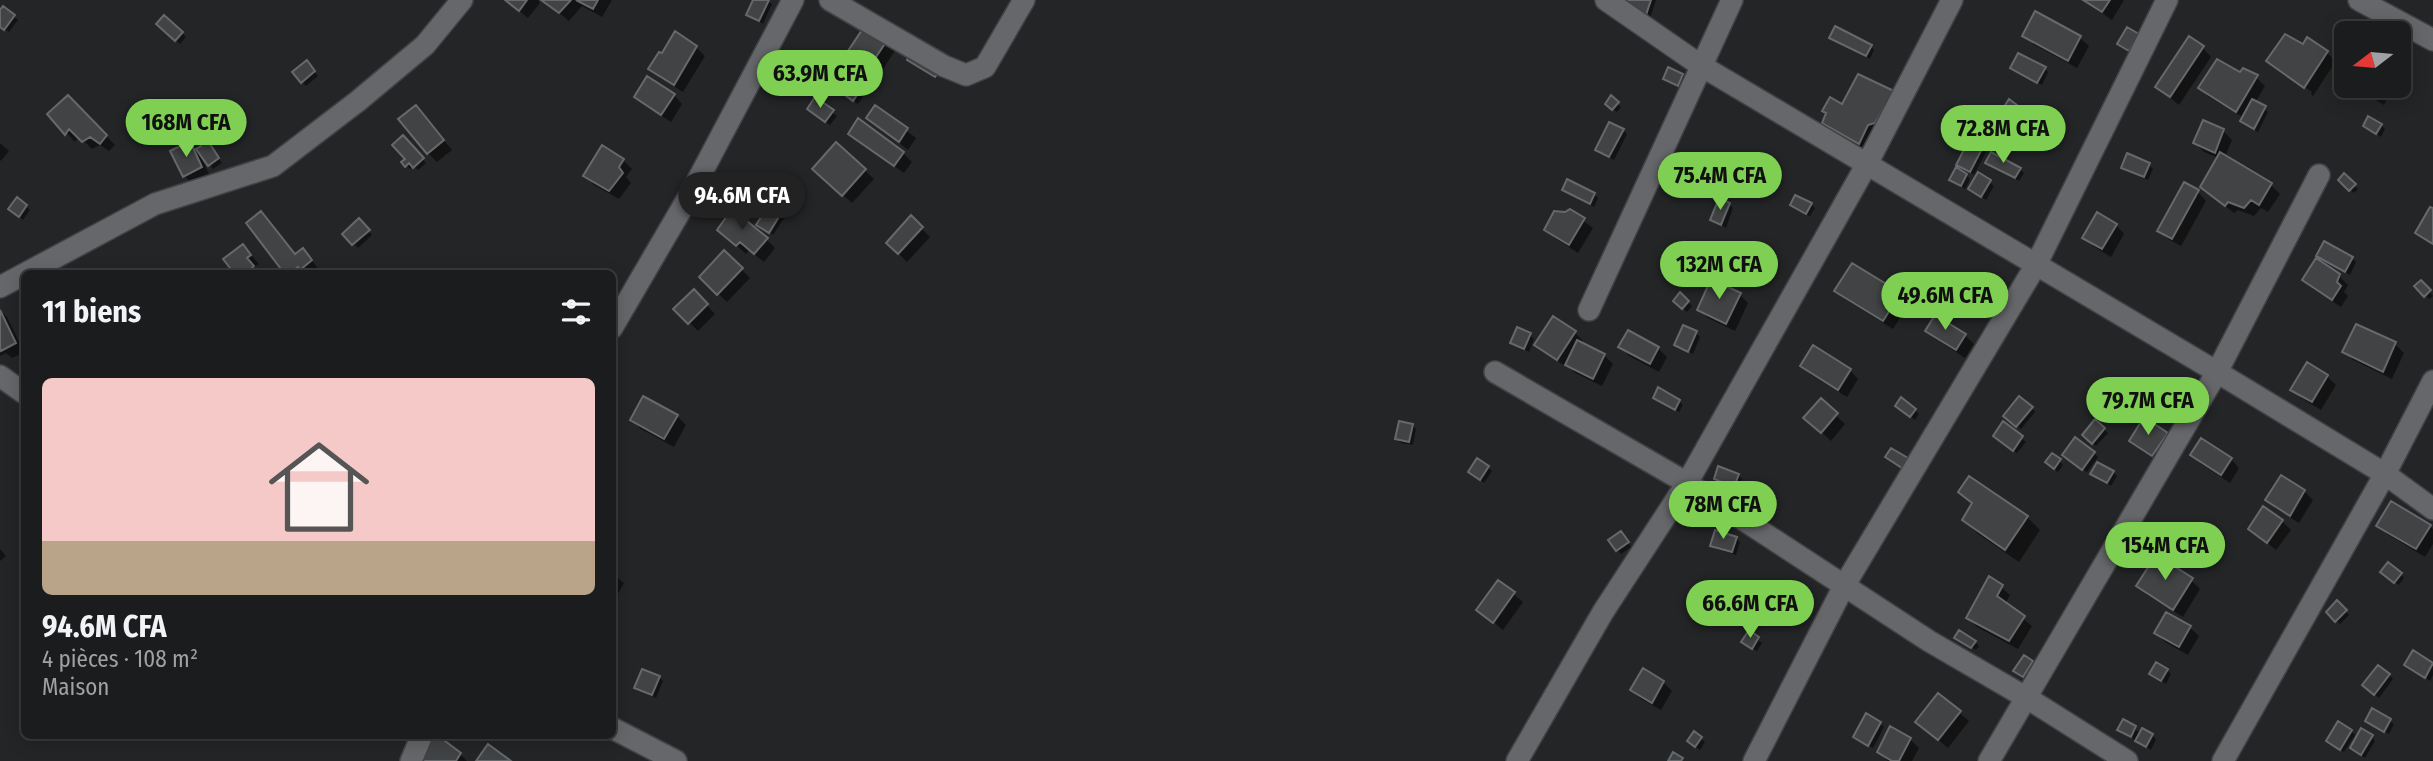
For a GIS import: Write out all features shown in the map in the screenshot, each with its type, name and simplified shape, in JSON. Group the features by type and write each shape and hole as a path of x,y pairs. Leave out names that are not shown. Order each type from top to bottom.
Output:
{"street":[{"path":"32,270 155,204 273,166 425,45 462,0"},
{"path":"616,321 692,191 793,0"},
{"path":"830,0 944,66 966,75 985,67 1024,0"},
{"path":"1606,0 1700,65 2217,372 2385,474 2433,509"},
{"path":"1589,310 1732,0"},
{"path":"1517,761 1603,612 1688,483 1867,164 1952,0"},
{"path":"1754,761 1844,586 2036,265 2166,0"},
{"path":"2363,1 2433,40"},
{"path":"1989,761 2217,372 2319,175"},
{"path":"0,287 21,276"},
{"path":"1495,372 1688,483 1929,641 2127,761"},
{"path":"0,376 21,391"},
{"path":"2223,761 2385,474 2433,382"},
{"path":"616,730 676,761"},
{"path":"411,761 420,739"}],"building":[{"path":"505,0 527,0 519,11"},
{"path":"541,0 571,0 559,13"},
{"path":"576,0 598,0 593,9"},
{"path":"753,0 769,0 759,21 746,15"},
{"path":"1628,0 1651,0 1646,15 1625,7"},
{"path":"2083,0 2110,0 2102,12"},
{"path":"3,6 15,15 4,30 0,27 0,10"},
{"path":"2035,11 2081,36 2068,61 2022,36"},
{"path":"164,15 183,32 175,41 156,24"},
{"path":"866,24 888,39 864,75 842,60"},
{"path":"1835,26 1872,45 1866,56 1829,38"},
{"path":"2127,27 2139,34 2129,51 2117,44"},
{"path":"675,31 697,46 674,85 648,69 659,52 662,53"},
{"path":"2285,34 2303,44 2307,37 2328,51 2304,88 2266,61"},
{"path":"2189,36 2204,46 2170,97 2155,87"},
{"path":"913,49 942,67 935,77 907,60"},
{"path":"2018,53 2046,67 2037,83 2010,68"},
{"path":"2217,59 2240,72 2243,68 2258,75 2236,112 2198,88"},
{"path":"307,60 315,71 301,83 292,72"},
{"path":"1668,67 1683,74 1678,86 1663,79"},
{"path":"850,72 865,83 853,101 838,90"},
{"path":"1858,74 1894,91 1875,123 1868,125 1859,144 1822,123 1826,113 1822,111 1830,97 1842,104"},
{"path":"647,76 675,94 661,115 634,97"},
{"path":"68,95 107,135 100,144 90,137 82,142 69,129 65,135 47,114"},
{"path":"1611,95 1619,102 1612,110 1605,104"},
{"path":"815,97 834,110 825,122 807,109"},
{"path":"2009,99 2021,108 2014,118 2002,110"},
{"path":"2252,99 2266,106 2254,129 2240,121"},
{"path":"416,105 444,140 427,154 398,119"},
{"path":"875,105 908,128 899,142 866,118"},
{"path":"2368,116 2382,124 2376,134 2363,126"},
{"path":"858,118 904,152 894,166 848,134"},
{"path":"2203,120 2224,129 2215,153 2193,143"},
{"path":"1609,122 1624,129 1609,157 1595,150"},
{"path":"403,135 424,158 413,168 409,163 405,167 401,162 405,159 392,145"},
{"path":"205,136 219,158 208,166 196,149 201,146 198,140"},
{"path":"1970,138 1984,145 1970,172 1956,165"},
{"path":"190,141 202,167 183,177 170,151"},
{"path":"836,142 866,169 842,196 812,169"},
{"path":"602,145 624,159 619,167 623,173 609,191 583,176"},
{"path":"1991,152 2021,168 2015,178 1985,163"},
{"path":"2220,152 2272,183 2259,205 2251,200 2244,208 2228,202 2225,206 2200,187"},
{"path":"2127,153 2150,163 2144,177 2121,168"},
{"path":"1956,167 1967,174 1961,186 1949,180"},
{"path":"1978,172 1991,180 1981,197 1968,189"},
{"path":"2344,173 2356,184 2349,191 2338,180"},
{"path":"1567,179 1595,193 1590,204 1562,190"},
{"path":"2184,182 2199,190 2172,239 2157,231"},
{"path":"1795,195 1812,203 1806,214 1790,205"},
{"path":"17,197 27,205 19,217 8,209"},
{"path":"1719,198 1730,203 1721,225 1710,220"},
{"path":"771,202 783,210 769,233 756,225"},
{"path":"2430,207 2433,208 2433,244 2415,233"},
{"path":"732,209 768,238 754,254 740,242 736,246 717,230"},
{"path":"1570,209 1585,218 1569,245 1544,230 1554,211 1565,212"},
{"path":"261,211 295,254 303,248 312,260 300,270 298,267 294,270 282,270 246,223"},
{"path":"2097,212 2117,224 2102,249 2082,238"},
{"path":"911,215 923,227 898,254 886,243"},
{"path":"359,218 370,230 352,245 342,234"},
{"path":"2324,241 2353,257 2345,272 2316,256"},
{"path":"243,244 251,255 247,258 254,266 250,270 227,270 230,268 223,259"},
{"path":"724,250 743,268 717,295 699,277"},
{"path":"2316,258 2340,274 2337,282 2341,286 2332,300 2302,280"},
{"path":"1852,263 1901,293 1883,321 1834,291"},
{"path":"1711,279 1741,293 1726,324 1697,310"},
{"path":"2421,280 2431,290 2424,297 2414,286"},
{"path":"694,289 708,304 688,324 673,309"},
{"path":"1680,292 1689,301 1682,309 1673,301"},
{"path":"0,310 16,343 1,351 0,348"},
{"path":"1935,315 1966,334 1956,350 1925,331"},
{"path":"1553,316 1576,331 1557,360 1534,345"},
{"path":"2356,324 2396,342 2383,372 2342,352"},
{"path":"1683,325 1697,331 1688,352 1674,345"},
{"path":"1517,327 1531,333 1524,349 1510,343"},
{"path":"1628,330 1659,347 1650,364 1618,347"},
{"path":"1577,340 1605,354 1593,379 1565,365"},
{"path":"1813,345 1851,369 1838,390 1800,366"},
{"path":"2307,362 2328,375 2312,402 2290,390"},
{"path":"1658,387 1680,400 1675,410 1653,398"},
{"path":"643,396 678,415 664,439 630,420"},
{"path":"2019,396 2033,407 2016,427 2003,416"},
{"path":"1901,397 1916,409 1910,417 1895,406"},
{"path":"1821,398 1838,413 1821,433 1803,418"},
{"path":"2144,417 2168,433 2152,456 2129,441"},
{"path":"2095,419 2105,428 2092,444 2082,435"},
{"path":"1399,421 1413,424 1409,442 1395,439"},
{"path":"2003,421 2023,436 2013,451 1993,436"},
{"path":"2075,437 2095,452 2082,470 2062,455"},
{"path":"2201,438 2232,458 2221,475 2190,455"},
{"path":"1891,448 1908,458 1902,468 1885,457"},
{"path":"2052,453 2061,459 2054,469 2045,462"},
{"path":"1477,458 1489,466 1480,480 1468,472"},
{"path":"2097,462 2114,471 2107,483 2090,474"},
{"path":"1718,466 1739,474 1734,487 1714,479"},
{"path":"2281,475 2305,490 2290,516 2265,500"},
{"path":"1969,476 2028,516 2005,550 1962,520 1972,503 1958,492"},
{"path":"2391,501 2431,525 2416,549 2376,526"},
{"path":"2263,506 2283,520 2267,543 2248,529"},
{"path":"1715,530 1737,537 1732,552 1710,546"},
{"path":"1621,531 1629,542 1616,551 1608,540"},
{"path":"2156,555 2193,578 2173,610 2136,586"},
{"path":"2388,562 2402,573 2394,583 2380,572"},
{"path":"1989,576 2003,585 1997,596 2025,616 2009,641 1966,618"},
{"path":"1498,580 1515,592 1493,623 1476,610"},
{"path":"2337,600 2347,610 2335,622 2326,612"},
{"path":"2166,612 2191,626 2179,647 2154,633"},
{"path":"1749,630 1759,637 1752,649 1741,642"},
{"path":"1959,630 1976,641 1971,648 1954,638"},
{"path":"2413,650 2433,663 2425,678 2404,665"},
{"path":"2024,655 2033,661 2023,677 2013,671"},
{"path":"2156,662 2168,669 2161,681 2149,674"},
{"path":"2378,665 2390,674 2374,695 2362,685"},
{"path":"1643,668 1664,681 1652,703 1630,690"},
{"path":"642,669 660,676 652,695 634,688"},
{"path":"1938,693 1961,711 1938,740 1915,722"},
{"path":"2372,708 2391,719 2384,732 2365,721"},
{"path":"1866,713 1881,722 1868,746 1853,737"},
{"path":"2123,719 2136,726 2131,737 2117,730"},
{"path":"2338,721 2352,730 2340,750 2326,741"},
{"path":"1890,726 1911,738 1899,761 1892,761 1877,752"},
{"path":"2142,728 2153,734 2146,747 2135,741"},
{"path":"2361,728 2373,735 2361,755 2350,748"},
{"path":"1694,731 1702,737 1695,747 1687,741"},
{"path":"419,739 442,739 461,753 456,761 417,761"},
{"path":"488,744 511,761 476,761"},
{"path":"1673,752 1683,758 1681,761 1668,761"}]}
